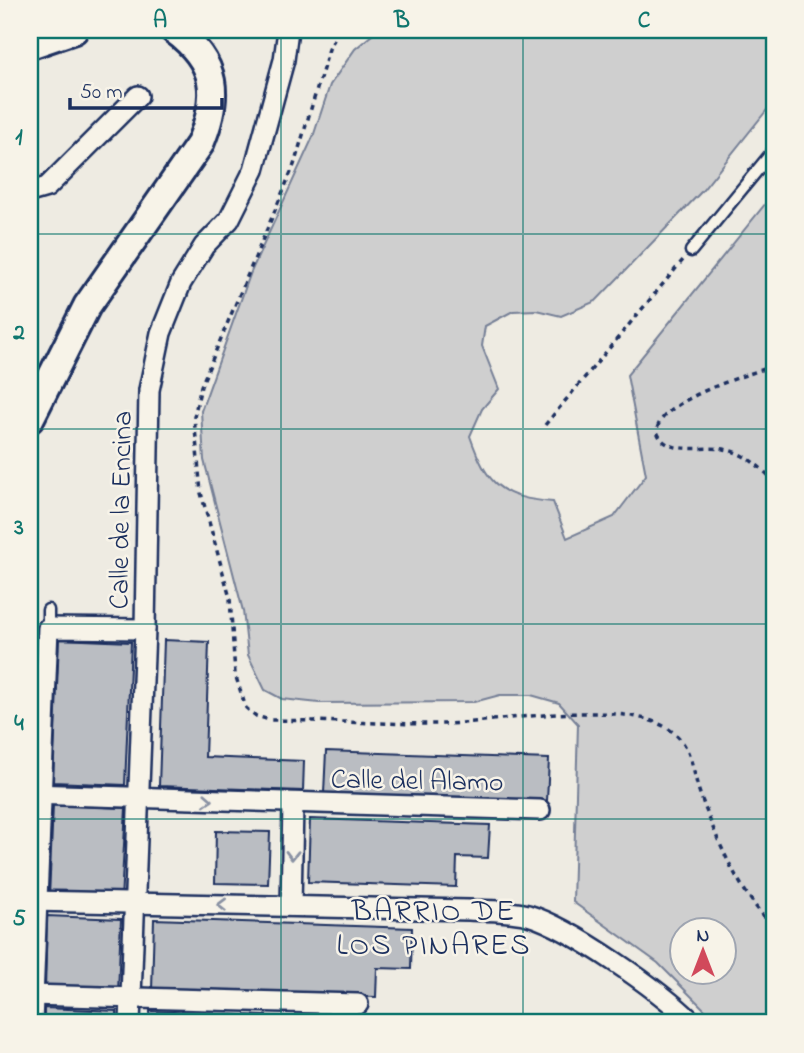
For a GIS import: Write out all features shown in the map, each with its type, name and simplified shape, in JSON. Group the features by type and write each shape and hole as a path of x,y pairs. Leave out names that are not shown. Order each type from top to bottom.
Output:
{"street":[{"path":"30,45 74,30"},
{"path":"30,419 87,306 200,144 208,124 212,82 205,61 193,44 174,30"},
{"name":"Calle de la Encina","path":"130,1023 145,629 147,416 155,360 171,304 190,265 229,220 254,170 284,61 288,30"},
{"path":"30,205 38,190 138,96"},
{"path":"32,1023 35,794 48,619 145,629"},
{"name":"Calle del Alamo","path":"35,794 540,810"},
{"path":"290,906 293,804"},
{"path":"33,901 502,911 526,915 569,933 678,1007 693,1023"},
{"path":"31,995 358,1004"}],"lane":[{"path":"691,250 774,150"}],"path":[{"path":"339,30 329,49 294,165 201,386 194,417 201,493 226,579 235,674 246,708 256,716 270,720 445,724 544,714 599,714 657,724 680,738 686,748 703,800 734,872 774,928"},
{"path":"545,425 691,250"},
{"path":"774,366 729,380 689,400 664,415 657,431 662,442 673,447 726,449 741,455 755,462 774,481"}],"shaded area":[{"path":"378,30 774,30 774,101 702,191 596,301 561,316 536,310 513,311 485,326 482,346 499,389 482,409 470,436 483,466 498,486 520,497 553,502 567,538 614,517 646,475 627,375 774,193 774,1023 718,1023 681,986 738,986 738,916 668,916 668,973 573,902 578,724 559,703 531,695 500,695 474,702 319,703 282,699 265,690 248,655 243,611 204,460 201,411 251,272 313,137 330,85 355,49"}],"building":[{"path":"30,637 41,638 34,783 30,783"},
{"path":"59,639 131,642 125,785 53,782"},
{"path":"164,640 209,642 205,757 304,761 303,791 159,786"},
{"path":"326,751 549,759 547,801 324,793"},
{"path":"53,805 126,808 121,900 49,897"},
{"path":"310,819 490,825 488,858 457,857 456,887 308,882"},
{"path":"216,831 270,832 268,884 215,883"},
{"path":"47,916 121,919 118,993 45,990"},
{"path":"154,919 412,928 411,969 377,968 376,997 152,990"},
{"path":"44,1008 117,1011 117,1023 44,1023"},
{"path":"150,1011 336,1019 336,1023 150,1023"}],"district":[{"name":"BARRIO DE LOS PINARES","path":"434,927"}]}
